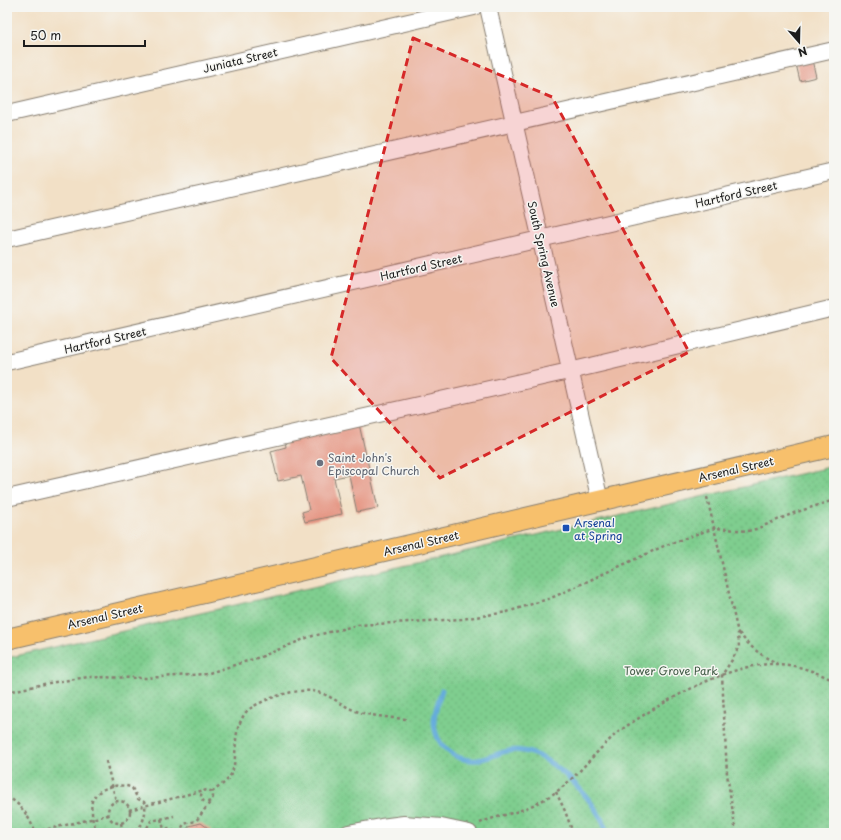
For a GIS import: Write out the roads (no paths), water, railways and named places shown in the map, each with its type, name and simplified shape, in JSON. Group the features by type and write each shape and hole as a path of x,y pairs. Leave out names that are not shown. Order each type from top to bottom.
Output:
{"main road":[{"name":"Arsenal Street","path":"7,639 834,446"}],"street":[{"name":"Juniata Street","path":"7,114 474,7"},
{"name":"South Spring Avenue","path":"488,7 600,501"},
{"path":"7,239 834,50"},
{"name":"Hartford Street","path":"7,362 541,240 834,171"},
{"path":"7,498 571,370 834,308"},
{"path":"348,833 385,830 404,824 441,827 466,832"}],"waterway":[{"path":"442,690 434,722 438,738 447,750 454,755 469,760 483,759 511,750 523,751 535,755 561,771 574,783 595,808 607,833"}],"place":[{"name":"Saint John's Episcopal Church","path":"320,463"},
{"name":"Arsenal at Spring","path":"566,528"}],"park label":[{"name":"Tower Grove Park","path":"671,670"}]}
